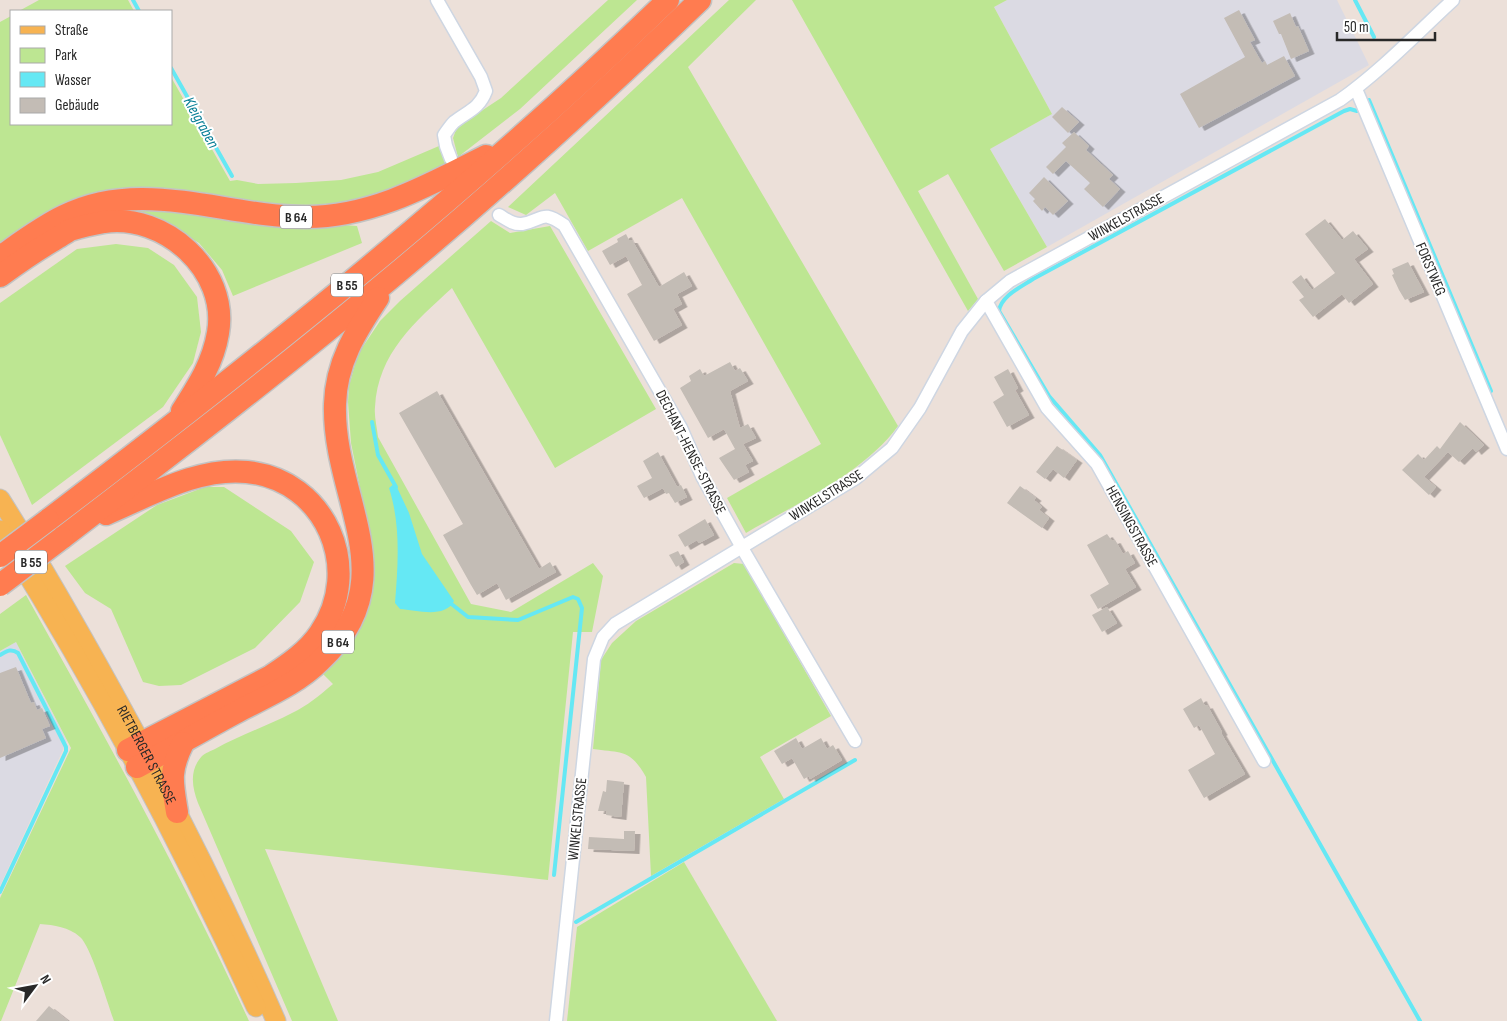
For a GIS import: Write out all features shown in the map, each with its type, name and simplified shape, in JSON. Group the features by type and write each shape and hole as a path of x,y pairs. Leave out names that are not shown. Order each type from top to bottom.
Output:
{"highway":[{"name":"B 64","path":"0,257 63,216 100,204 122,200 155,198 264,215 307,217 382,205 427,186 516,141 668,0"},
{"name":"B 64","path":"139,755 183,743 297,680 321,661 332,649 351,622 362,587 364,564 337,442 335,413 337,384 347,348 356,332 391,279 531,157 700,0"},
{"name":"B 55","path":"0,556 173,425 378,260 516,141"},
{"name":"B 55","path":"0,276 33,252 70,230 105,222 128,222 151,227 170,236 186,248 201,266 212,286 218,306 219,330 214,354 204,375 173,425"},
{"name":"B 55","path":"0,585 202,431 391,279"},
{"name":"B 55","path":"69,533 186,480 228,472 248,472 267,476 284,483 300,493 313,505 325,521 334,540 339,560 339,580 335,600 320,633 307,648 289,664 271,676 228,699 139,755"},
{"path":"177,812 172,774 183,743"}],"main road":[{"name":"RIETBERGER STRASSE","path":"0,499 34,553 139,755 262,1021"},
{"name":"RIETBERGER STRASSE","path":"0,530 58,627 177,812 242,942 276,1021"}],"street":[{"path":"437,0 481,77 486,92 483,100 476,108 453,123 444,135 446,146 452,158"},
{"name":"WINKELSTRASSE","path":"556,1021 594,659 603,637 615,624 856,478 892,448 920,408 962,331 986,301 1010,281 1340,100 1356,89 1453,0"},
{"name":"FORSTWEG","path":"1356,89 1507,449"},
{"name":"DECHANT-HENSE-STRASSE","path":"499,215 512,223 521,224 545,216 553,218 564,225 681,428 702,476 741,546 854,741"},
{"name":"HENSINGSTRASSE","path":"986,301 1047,408 1097,464 1264,761"}],"shaded area":[{"path":"1007,0 1337,0 1369,65 1047,247 990,149 1052,114 994,7"},
{"path":"16,642 67,741 0,886 0,651"}],"green space":[{"path":"39,0 128,0 133,10 21,10"},
{"path":"608,0 637,0 520,109 458,157 453,138 457,127 501,98"},
{"path":"729,0 756,0 688,67 898,426 884,443 848,473 807,499 746,533 727,498 821,444 682,198 588,251 555,193 526,215 508,207"},
{"path":"792,0 1007,0 994,7 1052,114 990,149 1047,247 1004,271 948,174 918,191 978,299 968,311"},
{"path":"10,17 10,125 172,125 172,79 230,181 237,180 258,184 341,180 378,172 439,146 449,163 378,196 306,208 189,194 0,246 0,22"},
{"path":"153,204 310,227 357,226 362,243 233,296 222,270 199,243 168,224 155,219 115,214"},
{"path":"491,221 510,233 550,226 656,409 555,468 452,288 412,326 401,340 383,370 378,388 375,418 378,437 471,604 511,612 593,563 603,576 592,632 573,632 548,880 265,849 338,1021 292,1021 198,803 193,785 193,773 198,761 205,754 298,710 333,684 323,674 353,641 363,623 368,605 366,517 351,443 348,402 349,386 358,354 380,321 400,301"},
{"path":"116,244 148,248 174,265 197,297 201,332 193,363 163,407 32,505 0,435 0,303 77,249"},
{"path":"205,487 224,487 291,531 314,562 300,602 255,648 181,685 159,686 143,682 111,609 85,593 65,566 157,505"},
{"path":"734,563 744,564 831,716 760,757 784,799 651,876 646,777 630,757 618,752 593,749 601,660 612,643 636,621"},
{"path":"26,595 170,859 249,1021 114,1021 94,963 80,937 66,929 40,924 0,1021 0,898 71,748 16,642 0,651 0,614"},
{"path":"684,862 777,1021 567,1021 577,927"}],"water":[{"path":"395,483 409,513 422,554 454,601 450,607 444,610 430,612 400,609 395,603 398,560 397,531 389,488"}],"building":[{"path":"1239,10 1255,40 1250,42 1262,63 1265,61 1267,65 1284,56 1295,76 1199,128 1180,94 1245,57 1224,18"},
{"path":"1290,13 1309,51 1291,59 1281,34 1279,34 1273,21"},
{"path":"1062,107 1079,122 1068,133 1052,117"},
{"path":"1074,132 1089,146 1086,150 1113,175 1109,179 1120,189 1103,207 1084,189 1090,183 1066,161 1053,174 1046,167 1066,147 1062,143"},
{"path":"1044,177 1068,201 1053,215 1045,207 1042,211 1029,193"},
{"path":"1325,219 1342,240 1353,231 1368,249 1354,259 1373,284 1349,303 1342,294 1313,317 1299,300 1304,297 1292,282 1301,275 1312,290 1335,273 1305,234"},
{"path":"626,234 629,240 632,240 659,287 684,272 692,286 677,294 682,304 673,309 682,325 654,341 627,294 642,285 626,256 610,265 602,251 618,242 617,239"},
{"path":"1408,262 1424,292 1405,300 1392,275 1394,274 1392,269"},
{"path":"730,362 735,371 740,368 748,381 730,391 740,428 748,424 756,438 743,444 753,461 745,465 749,472 734,480 719,458 735,449 724,429 708,438 680,388 691,381 689,376 700,369 704,376"},
{"path":"1008,369 1018,388 1015,390 1029,415 1007,427 993,402 1004,395 994,377"},
{"path":"437,391 539,569 550,562 556,572 506,600 497,583 477,595 471,585 443,535 463,524 399,413"},
{"path":"1460,422 1484,445 1476,452 1473,448 1459,462 1448,452 1424,477 1436,487 1429,495 1402,470 1418,454 1424,460 1437,446 1440,449"},
{"path":"1057,446 1077,460 1064,478 1053,469 1045,479 1036,472"},
{"path":"658,452 677,487 681,485 687,497 675,503 669,493 666,494 663,488 644,498 637,486 652,478 643,461"},
{"path":"1020,486 1036,498 1034,500 1042,507 1039,510 1049,518 1042,528 1007,503"},
{"path":"705,519 714,535 699,543 697,540 685,547 678,535"},
{"path":"1107,534 1112,541 1115,540 1123,554 1128,551 1135,563 1125,569 1136,587 1098,609 1090,595 1109,584 1087,545"},
{"path":"678,551 684,562 676,567 669,555"},
{"path":"1107,607 1117,623 1102,632 1092,615"},
{"path":"16,667 31,703 34,702 37,710 42,708 50,726 42,729 46,738 0,758 0,673"},
{"path":"1201,698 1205,706 1207,705 1245,774 1204,798 1188,770 1215,754 1199,725 1194,728 1183,709"},
{"path":"796,738 802,749 821,738 827,749 833,745 842,760 810,779 809,776 804,779 792,758 782,764 774,751"},
{"path":"607,780 624,782 621,817 606,815 607,811 598,811 603,791 606,792"},
{"path":"624,831 635,831 634,851 588,849 589,837 624,839"},
{"path":"49,1006 68,1021 36,1021"}],"waterway":[{"name":"Kleigraben","path":"133,0 138,10"},
{"path":"1355,0 1374,37"},
{"name":"Kleigraben","path":"172,70 232,176"},
{"path":"1369,100 1491,391"},
{"path":"1357,111 1350,109 1344,111 1033,279 1007,296 999,311 1049,396 1100,455 1420,1021"},
{"name":"Kleigraben","path":"372,422 378,455 396,487"},
{"path":"449,602 468,617 518,620 573,597 578,599 582,608 554,875"},
{"path":"0,655 11,650 18,653 66,747 66,751 0,892"},
{"path":"576,922 855,760"}]}
